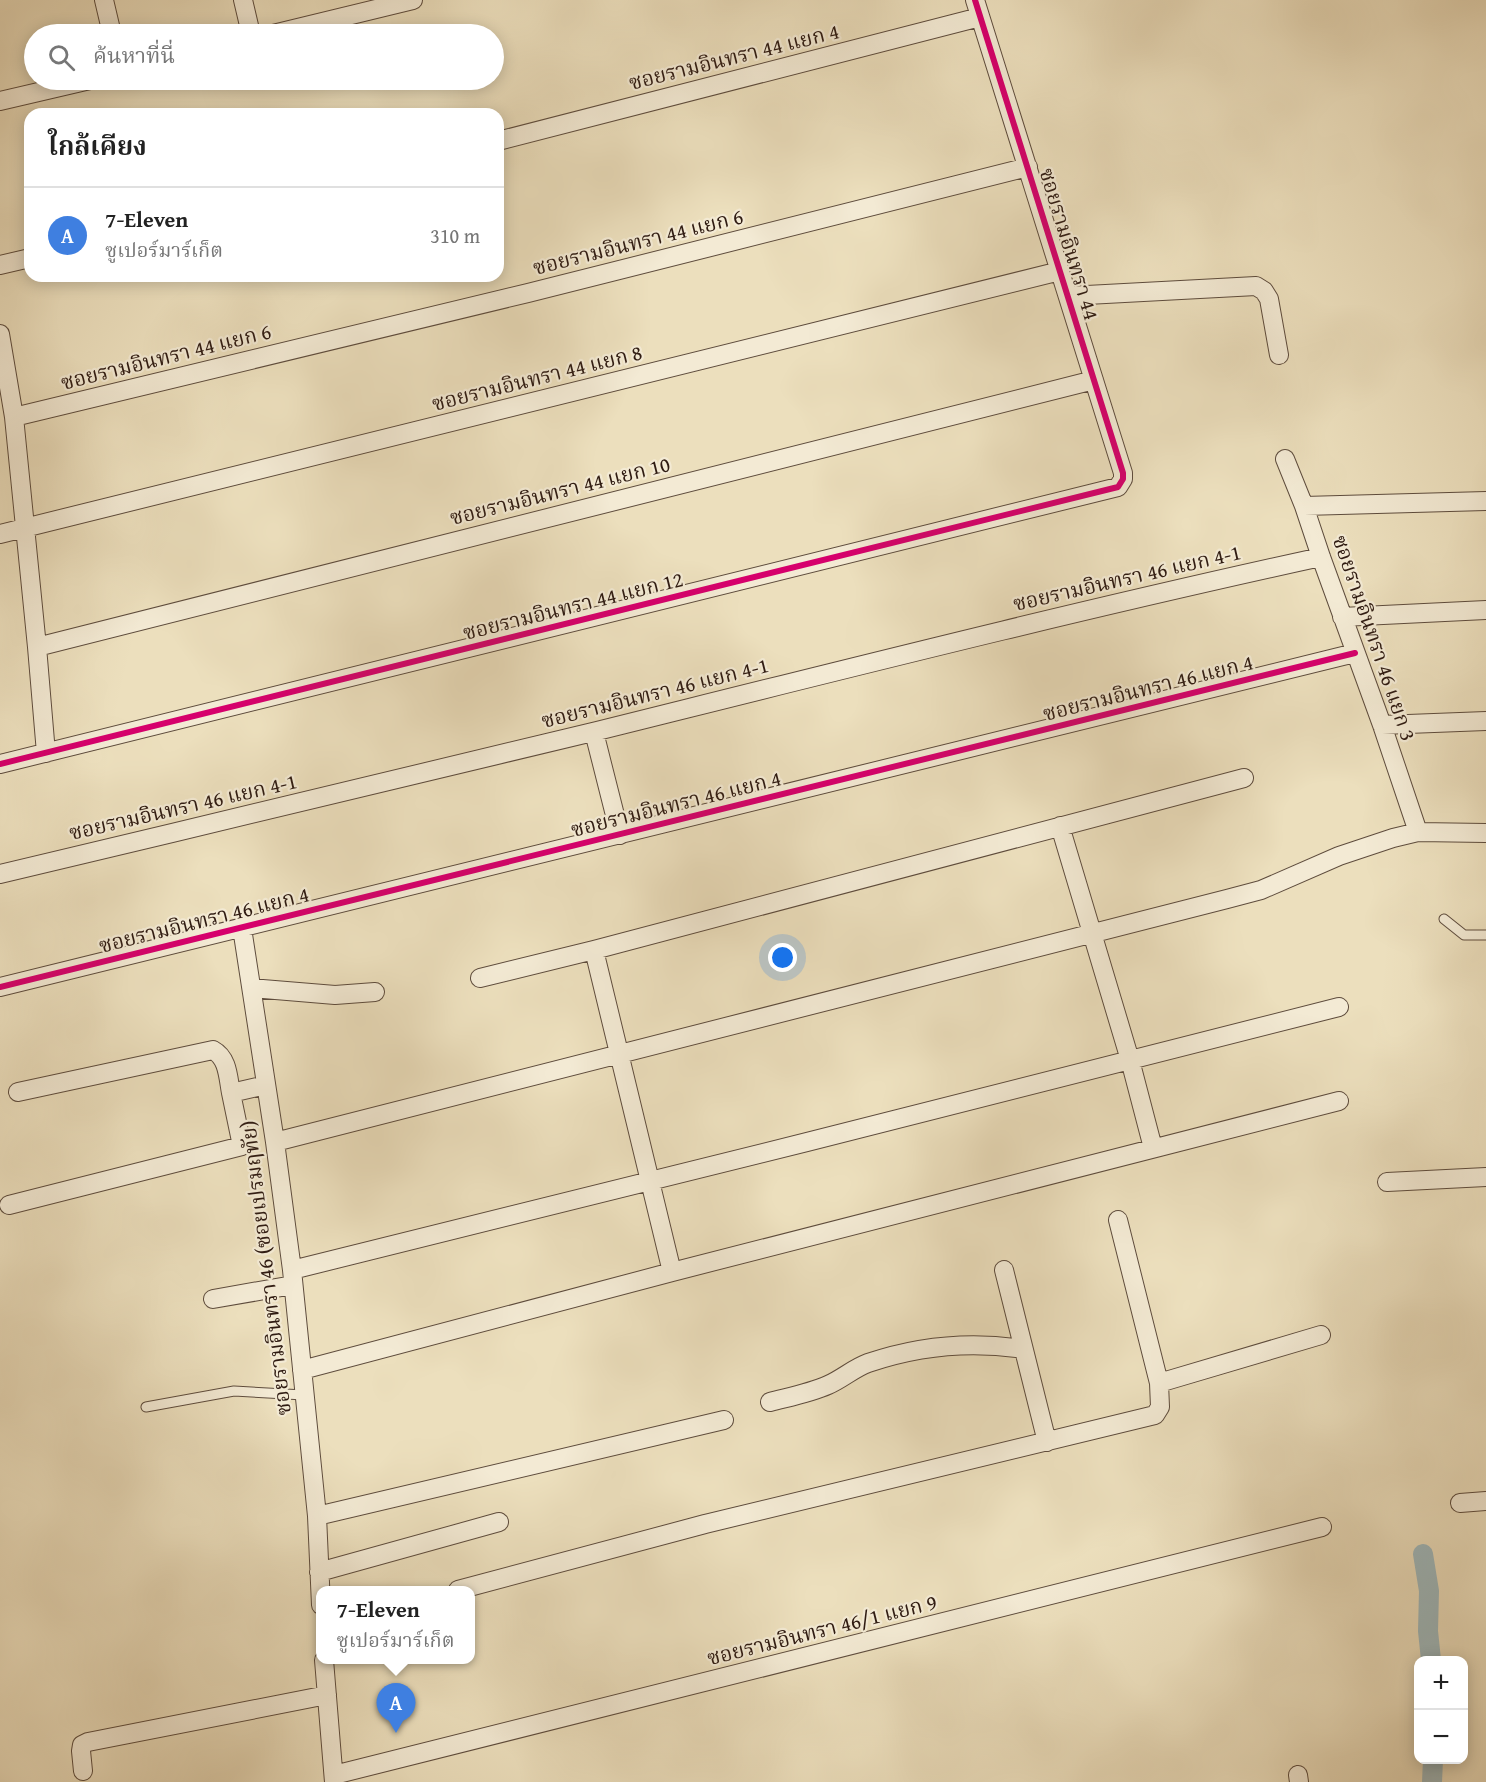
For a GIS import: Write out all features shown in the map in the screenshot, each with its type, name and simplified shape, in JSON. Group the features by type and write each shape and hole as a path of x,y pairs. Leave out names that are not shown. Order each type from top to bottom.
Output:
{"street":[{"path":"104,0 110,24"},
{"path":"243,0 249,24"},
{"path":"309,24 381,4 413,0"},
{"name":"ซอยรามอินทรา 44 แยก 4","path":"504,139 978,9"},
{"name":"ซอยรามอินทรา 44","path":"978,9 1123,473 1123,479 1118,488 1107,490"},
{"path":"0,101 47,90"},
{"name":"ซอยรามอินทรา 44 แยก 6","path":"15,417 539,290 1028,167"},
{"path":"0,265 24,259"},
{"name":"ซอยรามอินทรา 44 แยก 8","path":"0,534 1060,271"},
{"path":"1068,296 1256,286 1264,291 1269,299 1279,355"},
{"path":"0,334 15,417 46,753"},
{"name":"ซอยรามอินทรา 44 แยก 10","path":"37,646 1094,380"},
{"name":"ซอยรามอินทรา 46 แยก 3","path":"1285,459 1382,724 1418,832"},
{"name":"ซอยรามอินทรา 44 แยก 12","path":"0,764 1107,490"},
{"path":"1304,506 1486,501"},
{"name":"ซอยรามอินทรา 46 แยก 4-1","path":"0,874 594,732 1179,588 1321,557"},
{"path":"1342,617 1486,610"},
{"name":"ซอยรามอินทรา 46 แยก 4","path":"2,987 1355,653"},
{"path":"1382,724 1486,721"},
{"path":"594,732 620,835"},
{"path":"480,978 1244,778"},
{"path":"1060,826 1130,1060 1153,1148"},
{"path":"275,1142 1261,890 1338,856 1393,838 1418,832 1486,833"},
{"name":"ซอยรามอินทรา 46 (ซอยเปรมฤทัย)","path":"242,928 293,1278 316,1516 320,1586"},
{"path":"594,950 672,1272"},
{"path":"252,988 335,995 375,992"},
{"path":"213,1299 650,1181 1339,1006"},
{"path":"9,1205 242,1146 224,1060 221,1054 213,1050 18,1092"},
{"path":"231,1093 266,1085"},
{"path":"302,1370 672,1272 1339,1101"},
{"path":"1387,1182 1486,1177"},
{"path":"473,1586 705,1524 1155,1415 1160,1407 1159,1383 1118,1220"},
{"path":"1004,1270 1047,1442"},
{"path":"1159,1383 1321,1335"},
{"path":"770,1402 827,1385 866,1364 920,1349 948,1346 992,1346 1023,1349"},
{"path":"316,1516 724,1420"},
{"path":"1460,1503 1486,1501"},
{"path":"320,1572 499,1522"},
{"name":"ซอยรามอินทรา 46/1 แยก 9","path":"334,1779 1322,1527"},
{"path":"324,1664 334,1779"},
{"path":"83,1771 82,1745 88,1742 327,1695"}],"lane":[{"path":"1444,918 1464,935 1486,935"},
{"path":"146,1407 234,1391 304,1395"}],"waterway":[{"path":"1423,1554 1429,1591 1428,1631 1431,1656"},
{"path":"1432,1782 1433,1764"}],"cycle path":[{"path":"0,764 1118,487 1123,479 1123,473 975,0"},
{"path":"0,987 1355,653"}],"place":[{"name":"7-Eleven","path":"396,1733"}]}
